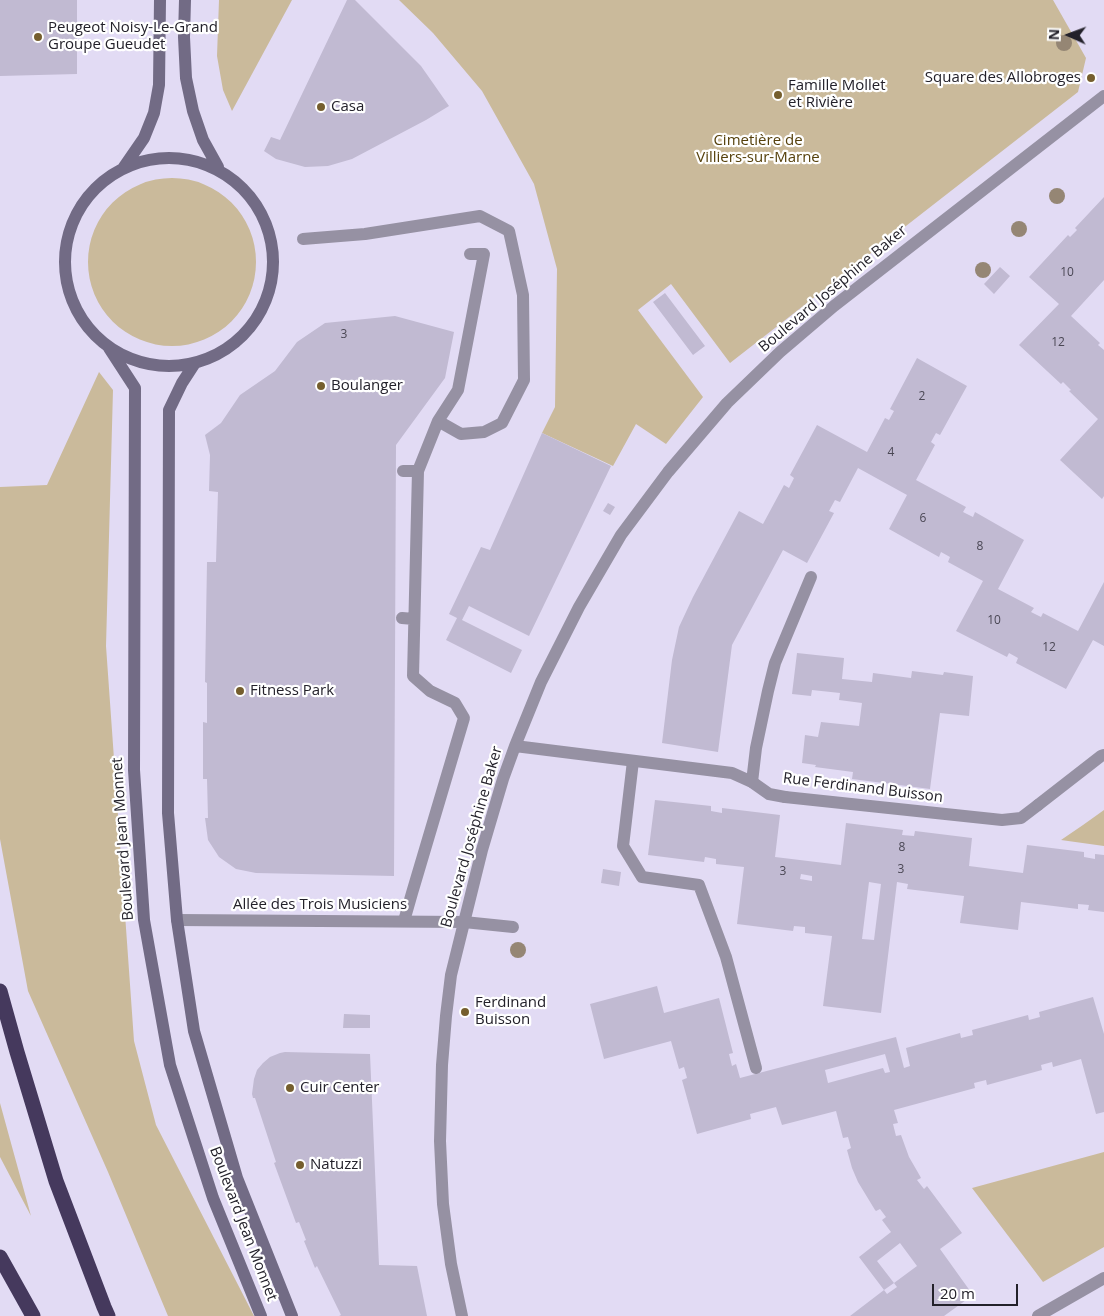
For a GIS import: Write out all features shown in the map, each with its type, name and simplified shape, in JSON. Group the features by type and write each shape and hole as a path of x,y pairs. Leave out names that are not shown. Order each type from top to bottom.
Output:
{"highway":[{"path":"0,992 56,1181 108,1316"},
{"path":"0,1258 33,1316"}],"street":[{"name":"Boulevard Jean Monnet","path":"124,167 144,138 154,113 158,85 160,0"},
{"name":"Boulevard Jean Monnet","path":"109,348 136,362 165,367 195,363 224,350 248,329 265,302 273,270 271,238 258,208 238,183 218,167 203,140 193,111 186,78 184,45 185,0"},
{"name":"Boulevard Joséphine Baker","path":"462,1316 451,1264 443,1204 440,1141 442,1066 451,975 482,850 514,746 541,682 579,607 621,535 668,472 727,403 780,352 834,306 1104,96"},
{"name":"Boulevard Jean Monnet","path":"218,167 183,158 153,158 124,167 98,184 78,208 67,238 64,265 71,300 86,327 109,348 135,388 134,770 144,920 170,1066 213,1198 261,1316"},
{"path":"303,239 365,234 480,216 509,231 523,295 524,380 502,423 484,432 462,434 438,421"},
{"path":"404,921 464,718 455,703 430,691 413,676 408,618 418,471 438,421 458,390 484,254 470,254"},
{"name":"Boulevard Jean Monnet","path":"195,363 182,383 169,410 168,813 177,920 194,1031 237,1178 292,1316"},
{"path":"403,471 418,471"},
{"path":"752,782 756,748 775,663 811,578"},
{"name":"Rue Ferdinand Buisson","path":"514,746 732,773 752,782 769,794 785,797 1002,820 1020,818 1100,756 1104,755"},
{"path":"633,761 623,846 642,877 699,885 726,957 756,1068"},
{"name":"Allée des Trois Musiciens","path":"177,920 464,922 512,927"},
{"path":"1038,1316 1104,1278"}],"green space":[{"path":"219,0 292,0 232,111 223,90 217,56"},
{"name":"Cimetière de Villiers-sur-Marne","path":"399,0 1053,0 1086,58 1078,92 730,363 671,284 638,310 703,397 666,444 636,424 613,466 542,433 555,407 557,269 534,184 482,91 433,33"},
{"path":"172,178 196,182 211,188 225,197 237,209 246,223 252,238 256,262 252,286 246,301 237,315 225,327 211,336 196,342 172,346 148,342 133,336 119,327 107,315 98,301 92,286 88,262 92,238 98,223 107,209 119,197 133,188 148,182"},
{"path":"99,372 113,390 106,646 134,1041 156,1125 254,1316 168,1316 108,1172 28,991 0,839 0,487 47,485"},
{"path":"1104,810 1104,846 1061,840 1083,825"},
{"path":"0,1103 31,1216 0,1157"},
{"path":"1104,1152 1104,1247 1043,1282 972,1188"}],"building":[{"name":"Peugeot Noisy-Le-Grand Groupe Gueudet","path":"0,0 77,0 77,74 0,76"},
{"path":"347,0 355,0 421,66 449,106 352,159 328,166 305,167 276,159 264,151 271,137 280,140"},
{"path":"1104,197 1104,280 1071,316 1100,343 1098,345 1104,350 1104,496 1102,499 1060,460 1098,419 1069,391 1071,390 1063,382 1061,384 1019,345 1059,304 1029,277 1068,235 1070,237 1077,230 1075,228"},
{"path":"1000,267 1010,276 994,294 984,284"},
{"path":"665,293 705,346 693,355 653,302"},
{"path":"395,316 454,332 445,378 396,445 394,876 256,873 236,869 219,857 208,840 205,818 208,818 207,779 203,779 203,722 207,723 207,683 205,682 207,562 216,562 218,492 209,491 210,455 205,435 221,423 240,395 275,371 297,342 325,323"},
{"path":"917,358 967,386 940,435 936,433 931,442 935,445 916,480 966,507 963,512 973,517 975,512 1024,540 998,589 1034,608 1031,612 1041,617 1043,613 1078,631 1104,582 1104,646 1093,640 1066,689 1016,663 1018,658 1009,653 1007,657 956,631 983,581 948,562 950,557 941,552 939,557 889,529 907,495 858,468 840,502 835,500 829,511 834,513 807,563 783,550 732,645 718,752 662,743 672,660 679,627 739,511 763,524 784,485 789,488 794,478 790,475 817,425 867,452 885,418 889,420 894,411 890,409"},
{"path":"542,433 611,466 529,636 469,606 462,620 522,650 511,673 446,640 457,618 449,614 481,547 490,550"},
{"path":"608,503 615,507 610,515 603,511"},
{"path":"797,653 844,658 842,679 872,682 873,673 911,678 912,671 943,675 944,672 973,676 969,716 940,713 930,789 852,779 853,772 815,767 816,765 802,763 805,735 818,737 821,722 859,726 862,703 839,700 840,693 812,690 811,696 792,694"},
{"path":"655,800 711,806 711,811 722,813 722,808 780,815 775,857 841,865 846,823 903,830 902,835 914,836 915,831 972,838 969,866 1023,873 1027,845 1084,852 1084,857 1095,859 1095,854 1104,855 1104,912 1088,910 1089,905 1078,904 1078,909 1021,902 1018,930 960,923 964,896 907,889 908,884 897,882 881,1013 823,1006 832,936 805,933 805,927 794,926 793,931 737,924 744,867 716,864 716,859 705,857 704,862 648,855","holes":["801,874 812,876 812,881 800,879","869,882 881,884 874,940 862,939"]},
{"path":"603,869 621,872 619,886 601,883"},
{"path":"657,986 664,1013 719,998 733,1053 729,1054 732,1066 736,1064 740,1078 896,1037 904,1068 910,1066 906,1048 960,1033 961,1038 973,1035 972,1030 1028,1015 1029,1020 1040,1017 1039,1012 1093,997 1104,1034 1104,1112 1096,1114 1081,1059 1053,1067 1052,1062 1041,1065 1042,1070 987,1085 986,1080 974,1083 975,1088 894,1110 898,1123 893,1124 896,1136 901,1135 909,1157 921,1178 917,1180 924,1189 927,1186 962,1233 940,1249 973,1295 944,1316 850,1316 884,1290 859,1257 891,1232 882,1220 886,1217 880,1209 875,1210 858,1182 847,1150 851,1148 848,1137 843,1138 836,1111 782,1125 776,1107 750,1114 751,1119 697,1134 682,1080 687,1078 684,1067 679,1069 671,1041 604,1059 590,1004","holes":["885,1054 890,1072 885,1073 883,1068 828,1083 825,1070","900,1243 917,1266 894,1283 877,1261","894,1283 897,1287 887,1294 884,1290"]},
{"path":"344,1014 370,1015 370,1028 343,1028"},
{"path":"285,1052 370,1054 379,1265 417,1266 427,1316 339,1316 341,1315 317,1266 315,1268 304,1241 306,1240 299,1222 296,1223 274,1163 276,1162 255,1098 253,1098 252,1094 257,1070 270,1057"}],"place":[{"name":"Peugeot Noisy-Le-Grand Groupe Gueudet","path":"38,37"},
{"name":"Square des Allobroges","path":"1091,78"},
{"name":"Famille Mollet et Rivière","path":"778,95"},
{"name":"Casa","path":"321,107"},
{"name":"Boulanger","path":"321,386"},
{"name":"Fitness Park","path":"240,691"},
{"name":"Ferdinand Buisson","path":"465,1012"},
{"name":"Cuir Center","path":"290,1088"},
{"name":"Natuzzi","path":"300,1165"}]}
